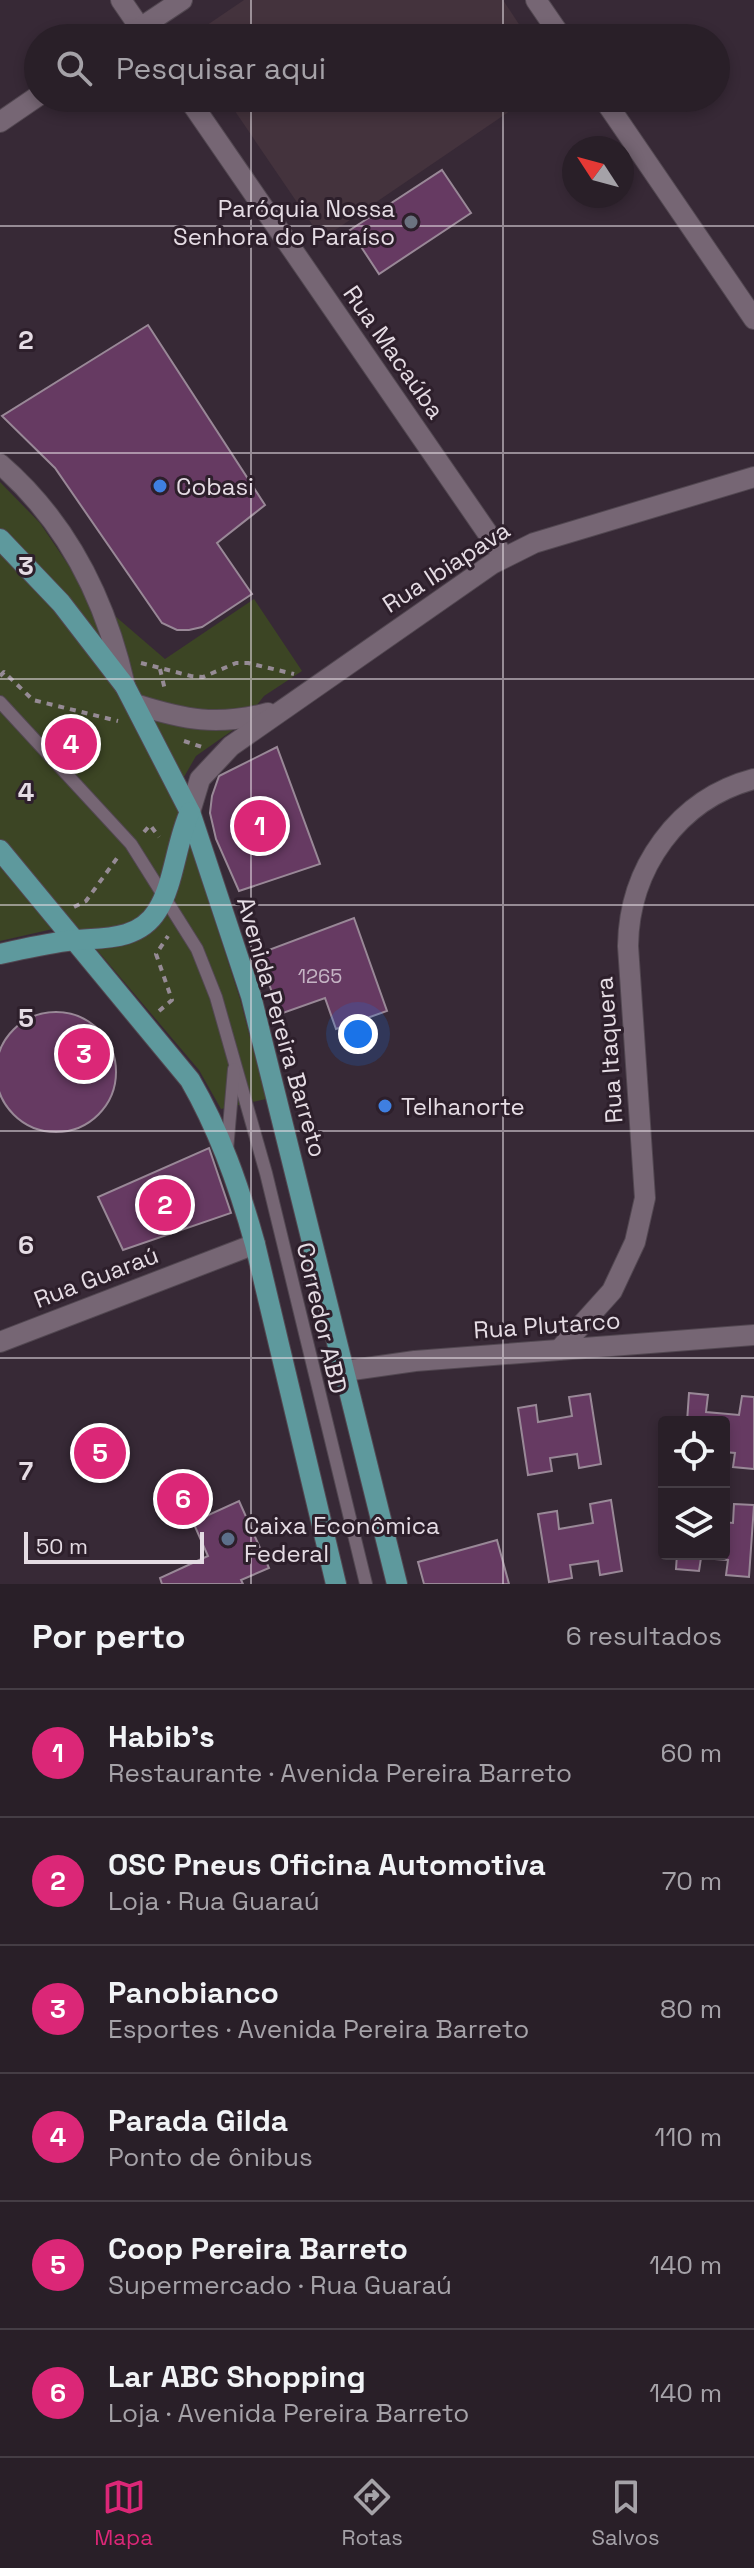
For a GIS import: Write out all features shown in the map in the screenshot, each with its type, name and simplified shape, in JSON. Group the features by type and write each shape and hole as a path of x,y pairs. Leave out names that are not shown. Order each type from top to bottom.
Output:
{"main road":[{"name":"Avenida Pereira Barreto","path":"0,539 61,603 130,695 190,812 251,996 397,1584"},
{"path":"0,954 72,940 126,934 150,920 165,894 190,812"},
{"path":"0,850 190,1080 210,1115 255,1244 336,1584"}],"street":[{"path":"121,0 132,24"},
{"path":"151,24 182,0"},
{"path":"536,0 552,24"},
{"path":"0,122 24,106"},
{"name":"Rua Macaúba","path":"198,112 504,557"},
{"path":"613,112 754,319"},
{"path":"0,464 40,503 76,556 102,609 130,695"},
{"name":"Rua Ibiapava","path":"190,812 200,779 222,754 276,711 504,557 534,543 754,477"},
{"name":"Rua Ibiapava","path":"130,695 171,716 213,722 276,711"},
{"name":"Rua Itaquera","path":"559,1350 612,1291 635,1242 645,1198 628,946 628,920 635,892 647,864 681,817 707,799 754,779"},
{"name":"Rua Guaraú","path":"0,1342 255,1244"},
{"name":"Rua Plutarco","path":"345,1371 415,1361 754,1335"}],"lane":[{"name":"Corredor ABD","path":"0,702 109,817 165,894 197,949 235,1061 366,1584"},
{"name":"Corredor ABD","path":"226,1154 235,1061"}],"path":[{"path":"118,656 203,677 236,663 248,663 296,675 307,691"},
{"path":"0,676 4,672 33,700 148,728 222,754"}],"shaded area":[{"path":"244,0 503,0 519,24 209,24"},
{"path":"236,112 508,112 322,239"}],"green space":[{"path":"0,482 40,523 86,591 165,659 254,599 302,671 264,696 243,723 196,756 184,777 179,810 240,999 266,1099 221,1109 199,1070 75,924 0,941"}],"building":[{"name":"Paróquia Nossa Senhora do Paraíso","path":"442,170 471,213 379,274 350,230"},
{"name":"Cobasi","path":"148,325 265,505 217,543 252,594 202,627 189,630 177,630 162,623 55,468 2,416"},
{"path":"277,747 320,864 239,891 216,839 210,813 212,796 219,776"},
{"path":"354,918 387,1011 336,1029 325,998 280,1014 258,954"},
{"path":"44,1013 68,1013 89,1022 106,1039 115,1060 115,1084 106,1105 89,1122 68,1131 44,1131 23,1122 6,1105 -1,1090 -1,1054 6,1039 23,1022"},
{"path":"209,1148 231,1213 123,1250 98,1197"},
{"path":"689,1393 708,1395 706,1412 739,1415 742,1396 754,1397 754,1469 733,1467 735,1453 730,1453 730,1416 687,1416"},
{"path":"590,1394 601,1464 579,1468 577,1454 550,1458 552,1471 528,1475 518,1408 536,1405 538,1422 572,1416 569,1397"},
{"path":"611,1500 622,1571 600,1575 598,1561 570,1565 572,1578 549,1582 538,1514 557,1511 559,1529 593,1523 590,1504"},
{"name":"Caixa Econômica Federal","path":"239,1501 269,1568 241,1580 243,1584 162,1584 160,1578 208,1556 193,1522"},
{"path":"734,1504 754,1505 749,1577 726,1575 730,1560 730,1523 733,1523"},
{"path":"497,1540 509,1584 424,1584 418,1562"},
{"path":"677,1560 701,1560 699,1571 676,1569"}],"place":[{"name":"Paróquia Nossa Senhora do Paraíso","path":"411,222"},
{"name":"Cobasi","path":"160,486"},
{"name":"Parada Gilda","path":"71,744"},
{"name":"Habib's","path":"260,826"},
{"name":"Panobianco","path":"84,1054"},
{"name":"Telhanorte","path":"385,1106"},
{"name":"OSC Pneus Oficina Automotiva","path":"165,1205"},
{"name":"Coop Pereira Barreto","path":"100,1453"},
{"name":"Lar ABC Shopping","path":"183,1499"},
{"name":"Caixa Econômica Federal","path":"228,1539"}]}
